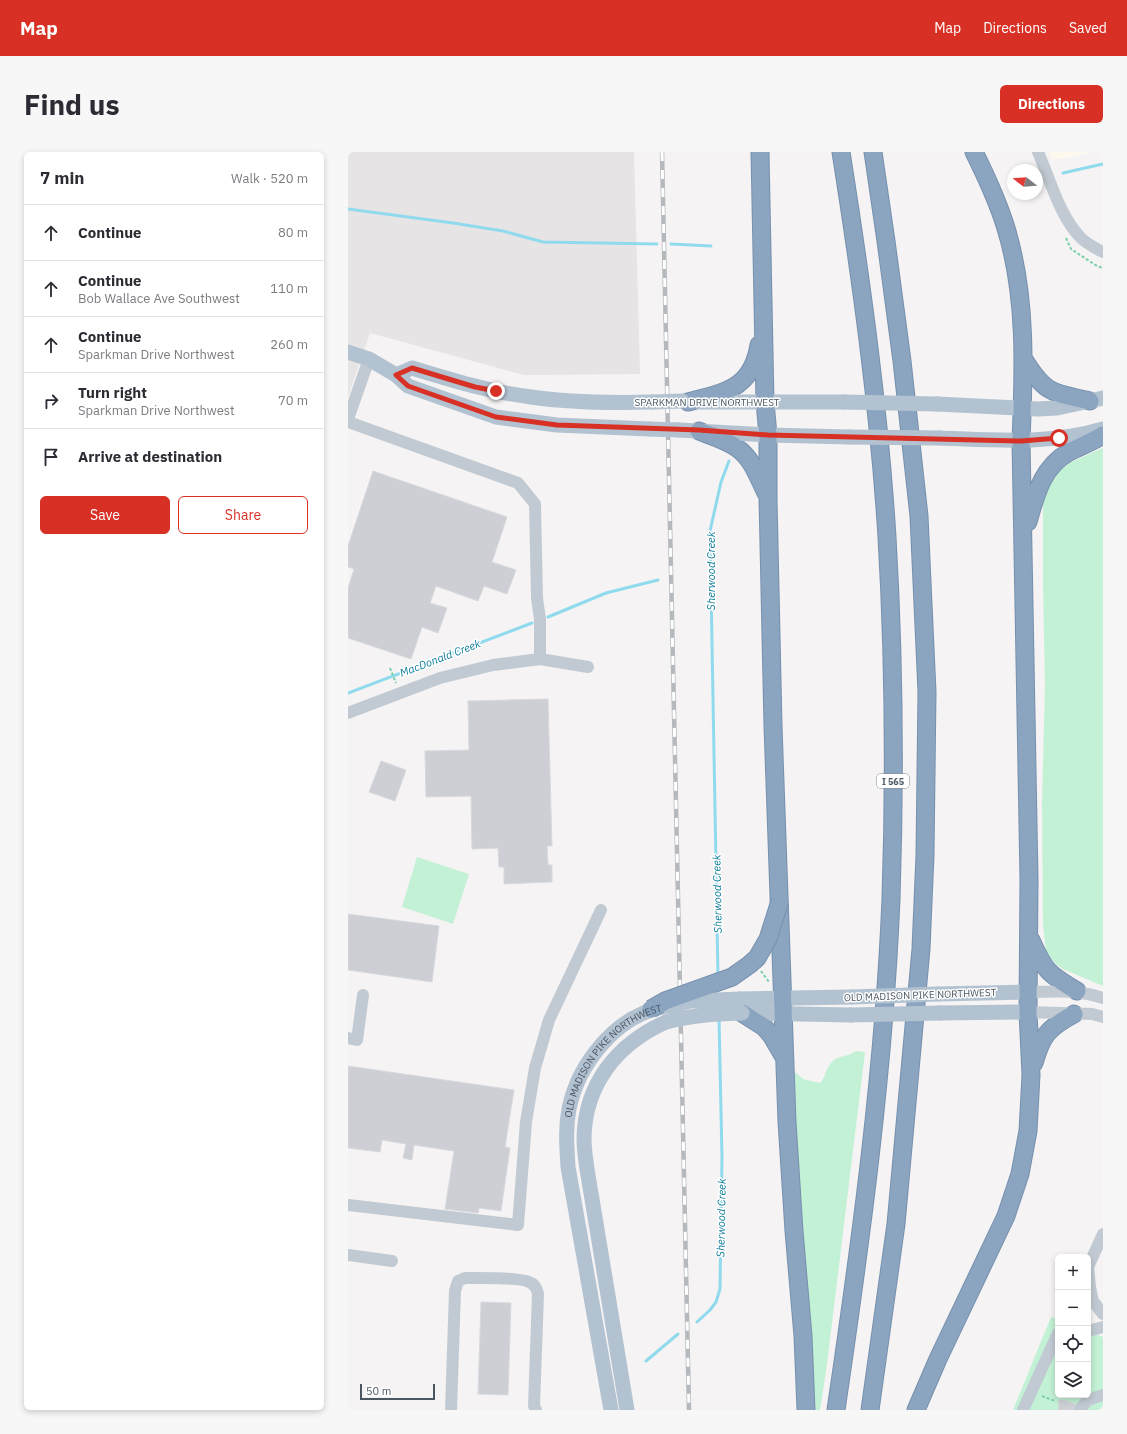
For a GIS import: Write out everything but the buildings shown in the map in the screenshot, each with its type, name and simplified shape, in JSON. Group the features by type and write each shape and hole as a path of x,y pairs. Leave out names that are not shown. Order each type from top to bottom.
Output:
{"highway":[{"path":"760,152 763,317 768,435 773,726 784,1057 789,1167 803,1336 806,1410"},
{"name":"I 565","path":"836,1410 857,1265 877,1102 884,1023 890,907 893,773 892,649 887,535 881,463 863,298 840,152"},
{"path":"870,1410 896,1224 921,949 925,855 927,692 919,516 902,361 873,152"},
{"path":"916,1410 1014,1194 1026,1146 1031,1075 1028,1012 1029,879 1021,441 1023,409 1023,358 1019,294 1014,259 996,200 974,152"},
{"path":"685,402 723,393 733,388 746,378 754,363 758,351 763,317"},
{"path":"1023,358 1034,376 1045,387 1059,394 1097,399"},
{"path":"699,430 729,443 741,452 755,469 768,498"},
{"path":"1023,542 1037,489 1048,469 1064,455 1091,443 1103,435"},
{"path":"658,1008 665,1001 732,977 749,966 757,958 768,939 780,901"},
{"path":"1028,934 1046,970 1055,978 1077,991"},
{"path":"741,1006 771,1035 784,1057"},
{"path":"1031,1075 1039,1047 1045,1035 1051,1028 1074,1014"}],"main road":[{"path":"348,352 369,359 396,375 408,386 496,417 557,425 699,430 768,435 1021,441 1076,436 1103,429"},
{"name":"SPARKMAN DRIVE NORTHWEST","path":"396,375 412,368 475,387 530,397 570,401 844,402 937,404 1023,409 1058,408 1097,399"},
{"name":"OLD MADISON PIKE NORTHWEST","path":"783,1007 852,997 1028,992"},
{"name":"OLD MADISON PIKE NORTHWEST","path":"611,1410 568,1167 566,1146 569,1108 579,1081 599,1048 619,1028 638,1015 658,1008 691,1002 741,1006 783,1007 851,1015 940,1012 1028,1012"},
{"name":"OLD MADISON PIKE NORTHWEST","path":"627,1410 588,1175 584,1139 587,1115 600,1079 615,1058 632,1041 642,1034 666,1022 741,1006"}],"street":[{"path":"1038,152 1062,209 1072,226 1083,240 1103,252"},
{"path":"348,418 369,359"},
{"path":"348,422 518,483 535,504 537,598 540,619 540,659"},
{"path":"348,713 440,678 463,671 492,665 540,659 588,668"},
{"path":"348,1205 518,1225 526,1122 535,1068 549,1020 601,910"},
{"path":"1028,992 1077,991 1103,998"},
{"path":"348,1038 356,1040 363,995"},
{"path":"1028,1012 1092,1014 1103,1017"},
{"path":"1091,1260 1103,1234"},
{"path":"348,1255 392,1261"},
{"path":"451,1410 455,1291 458,1282 465,1278 524,1280 534,1285 537,1289 534,1406 536,1410"},
{"path":"1091,1290 1093,1301 1103,1314"},
{"path":"1091,1323 1103,1326"},
{"path":"1091,1330 1103,1326"},
{"path":"1023,1410 1055,1340"},
{"path":"1043,1366 1055,1354"},
{"path":"1079,1410 1088,1400 1102,1398"}],"path":[{"path":"390,668 397,686"},
{"path":"757,965 770,983"},
{"path":"1040,1395 1055,1401"}],"shaded area":[{"path":"348,152 634,152 640,374 524,375 370,333 348,397"},
{"path":"1049,152 1094,152 1053,160"}],"green space":[{"path":"1103,448 1103,986 1063,969 1056,964 1046,952 1043,924 1042,804 1045,685 1043,504 1050,484 1058,472 1069,463"},
{"path":"417,857 469,874 453,924 402,907"},
{"path":"857,1051 865,1052 827,1364 820,1410 814,1410 813,1361 798,1180 793,1077 795,1072 803,1079 820,1083 833,1061 837,1058"},
{"path":"1051,1317 1055,1318 1055,1398 1091,1398 1091,1332 1103,1337 1103,1410 1013,1410"}],"waterway":[{"path":"1063,173 1103,164"},
{"path":"348,209 503,231 543,242 657,244"},
{"path":"671,244 711,246"},
{"name":"Sherwood Creek","path":"718,977 710,531 721,482 729,461"},
{"name":"MacDonald Creek","path":"548,617 606,593 658,580"},
{"name":"MacDonald Creek","path":"348,693 532,623"},
{"name":"Sherwood Creek","path":"697,1322 716,1302 720,1289 722,1158 719,1018"},
{"name":"Sherwood Creek","path":"646,1361 678,1334"}],"railway":[{"path":"662,152 689,1410"}],"route":[{"path":"496,391 475,387 412,368 396,375 408,386 496,417 557,425 699,430 768,435 1021,441 1059,438"}]}
